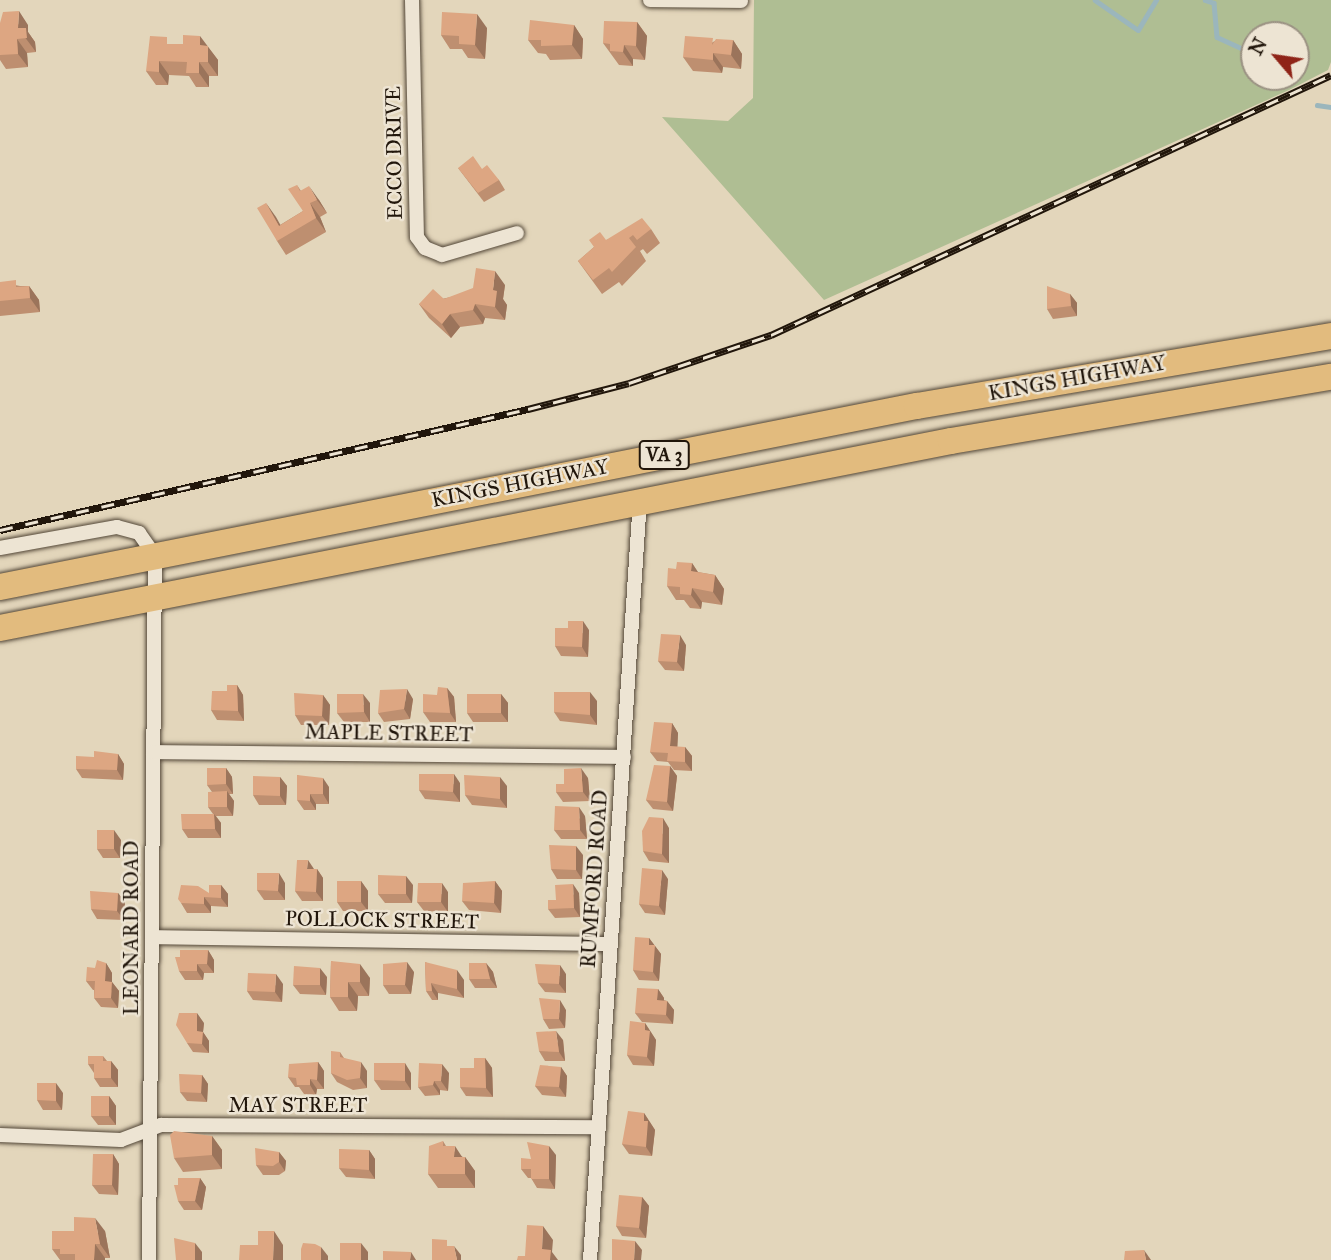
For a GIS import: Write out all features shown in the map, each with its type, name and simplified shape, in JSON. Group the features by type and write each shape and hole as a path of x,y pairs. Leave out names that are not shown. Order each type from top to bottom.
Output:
{"highway":[{"name":"KINGS HIGHWAY","path":"0,587 1092,375 1331,336"},
{"path":"1092,375 1096,415"},
{"name":"KINGS HIGHWAY","path":"0,628 640,500 1096,415 1331,377"}],"street":[{"name":"ECCO DRIVE","path":"412,0 417,237 425,248 442,256 517,233"},
{"path":"650,0 741,1"},
{"name":"RUMFORD ROAD","path":"590,1260 640,500"},
{"path":"0,548 117,527 139,533 155,556"},
{"name":"LEONARD ROAD","path":"149,1260 155,556"},
{"name":"MAPLE STREET","path":"153,752 624,757"},
{"name":"POLLOCK STREET","path":"152,937 611,944"},
{"name":"MAY STREET","path":"0,1135 121,1140 151,1128 599,1127"}],"green space":[{"path":"754,0 1331,0 1331,62 1328,70 1310,79 1310,21 1240,21 1240,91 1287,91 824,300 662,117 728,121 753,98"}],"building":[{"path":"19,11 18,28 26,28 27,38 17,39 18,54 0,55 0,23 3,12"},
{"path":"442,12 477,14 475,45 459,44 459,36 441,35"},
{"path":"530,20 574,25 572,45 541,46 541,40 528,40"},
{"path":"604,21 637,22 636,46 624,45 623,52 610,51 610,44 603,43"},
{"path":"183,35 200,36 200,45 208,46 208,62 199,62 199,73 186,73 187,62 159,61 159,72 146,71 150,36 167,37 167,44 183,44"},
{"path":"685,36 713,38 712,45 716,39 733,40 731,55 713,53 713,60 683,57"},
{"path":"473,156 482,169 487,165 499,180 478,193 458,168"},
{"path":"297,185 300,191 309,186 317,200 310,203 316,218 277,241 257,208 266,203 279,226 303,211 288,189"},
{"path":"642,218 651,229 637,240 633,235 629,238 636,247 612,272 609,268 593,280 578,261 594,247 589,240 600,232 606,240"},
{"path":"476,268 495,271 495,307 475,304 473,310 450,314 442,324 419,304 433,289 444,299 473,288"},
{"path":"16,280 16,287 29,286 30,298 0,301 0,282"},
{"path":"1047,286 1070,294 1071,306 1047,309"},
{"path":"677,562 692,563 691,571 715,575 713,592 692,588 691,595 680,594 680,587 667,586 668,568 676,569"},
{"path":"568,621 583,621 582,647 555,646 555,628 568,628"},
{"path":"661,634 680,635 677,662 658,661"},
{"path":"227,685 237,685 238,711 211,710 212,691 227,691"},
{"path":"438,687 447,688 450,713 423,712 423,694 437,695"},
{"path":"407,689 404,709 378,713 380,690"},
{"path":"554,692 590,692 590,715 554,712"},
{"path":"294,693 323,695 322,716 295,715"},
{"path":"337,694 363,694 364,712 337,713"},
{"path":"467,694 501,694 501,713 467,713"},
{"path":"654,722 672,723 670,746 685,747 685,762 667,761 668,753 650,752"},
{"path":"94,751 118,754 117,770 76,769 76,756 94,757"},
{"path":"654,765 670,766 667,802 646,800"},
{"path":"207,768 226,768 226,784 207,785"},
{"path":"581,768 583,792 556,792 556,784 564,784 564,769"},
{"path":"419,774 454,774 453,792 419,790"},
{"path":"297,775 323,778 323,794 310,794 310,801 297,800"},
{"path":"464,775 500,777 500,799 465,795"},
{"path":"253,776 280,777 280,796 253,795"},
{"path":"227,791 227,807 208,807 208,792"},
{"path":"555,806 579,807 580,830 554,830"},
{"path":"181,814 214,814 215,829 182,829"},
{"path":"649,817 663,818 662,854 643,851 642,831"},
{"path":"97,830 114,830 114,849 97,849"},
{"path":"549,845 576,846 576,870 551,869"},
{"path":"297,860 308,860 307,869 317,869 316,892 295,891"},
{"path":"642,868 662,870 659,906 639,904"},
{"path":"257,873 279,873 278,891 257,890"},
{"path":"378,875 406,876 406,894 378,894"},
{"path":"337,881 361,881 361,902 337,902"},
{"path":"495,881 494,903 462,901 463,883"},
{"path":"418,883 442,883 441,902 417,902"},
{"path":"573,884 574,908 548,909 548,900 556,900 555,885"},
{"path":"181,885 198,886 209,893 209,885 221,885 221,898 204,897 204,904 181,903 178,899"},
{"path":"90,891 118,893 117,911 91,909"},
{"path":"635,937 649,938 649,945 655,945 653,972 633,970"},
{"path":"180,950 208,950 207,964 197,964 197,971 179,971 175,957 180,957"},
{"path":"97,960 106,963 105,981 112,982 111,998 94,998 95,981 86,981 87,967 95,968"},
{"path":"331,961 360,964 360,982 348,982 348,997 330,997"},
{"path":"407,962 405,985 383,985 383,964"},
{"path":"425,962 457,970 457,989 431,983 432,991 426,991"},
{"path":"469,963 486,963 490,979 469,979"},
{"path":"535,964 560,965 559,984 538,983"},
{"path":"294,966 320,968 320,985 293,985"},
{"path":"248,973 276,974 275,992 247,991"},
{"path":"637,988 658,989 657,1000 667,1001 666,1015 635,1013"},
{"path":"539,998 560,1000 559,1019 543,1019"},
{"path":"179,1013 197,1013 197,1031 203,1032 202,1044 187,1043 176,1025"},
{"path":"630,1021 645,1023 645,1030 650,1031 647,1057 627,1055"},
{"path":"556,1031 559,1052 539,1051 536,1032"},
{"path":"331,1051 340,1052 340,1057 361,1062 360,1078 347,1080 331,1073"},
{"path":"88,1056 103,1056 103,1061 111,1061 111,1078 94,1078 94,1064 88,1064"},
{"path":"474,1058 485,1058 486,1088 460,1087 460,1068 474,1068"},
{"path":"318,1062 317,1080 310,1079 310,1085 297,1085 296,1078 288,1077 289,1064"},
{"path":"374,1063 405,1063 405,1081 374,1080"},
{"path":"419,1063 442,1064 441,1081 418,1087"},
{"path":"540,1065 561,1067 559,1087 535,1086"},
{"path":"179,1074 202,1075 201,1093 180,1092"},
{"path":"37,1083 56,1083 56,1101 37,1100"},
{"path":"91,1096 109,1096 109,1116 91,1116"},
{"path":"628,1111 644,1113 644,1121 648,1121 646,1147 622,1144"},
{"path":"174,1131 212,1136 212,1155 174,1158 170,1135"},
{"path":"443,1141 443,1146 455,1146 454,1157 465,1157 465,1174 428,1174 429,1146"},
{"path":"527,1142 549,1146 549,1179 531,1179 531,1169 521,1169 521,1158 531,1159"},
{"path":"255,1148 279,1152 279,1162 273,1166 256,1165"},
{"path":"339,1149 369,1150 369,1170 339,1168"},
{"path":"93,1154 113,1154 112,1185 92,1185"},
{"path":"178,1178 200,1178 195,1201 178,1201 174,1185 178,1185"},
{"path":"619,1195 642,1197 639,1228 616,1226"},
{"path":"74,1217 95,1218 100,1244 95,1244 94,1260 75,1260 75,1254 60,1254 60,1249 52,1249 52,1231 74,1231"},
{"path":"527,1225 543,1226 542,1249 551,1250 550,1260 517,1260 518,1256 525,1256"},
{"path":"258,1231 274,1231 273,1260 239,1260 240,1245 258,1245"},
{"path":"174,1238 195,1243 195,1260 176,1260"},
{"path":"432,1239 447,1240 447,1246 454,1246 457,1260 432,1260"},
{"path":"612,1239 635,1241 634,1260 612,1260"},
{"path":"303,1243 321,1247 321,1260 301,1260"},
{"path":"340,1243 361,1243 361,1260 340,1260"},
{"path":"1144,1250 1146,1260 1124,1260 1125,1251"},
{"path":"383,1251 411,1252 410,1260 383,1260"}],"waterway":[{"path":"1095,0 1138,30 1156,0"},
{"path":"1205,0 1214,3 1217,37 1240,48"},
{"path":"1317,105 1331,107"}],"railway":[{"path":"0,530 528,409 629,383 771,335 1331,75"}]}
